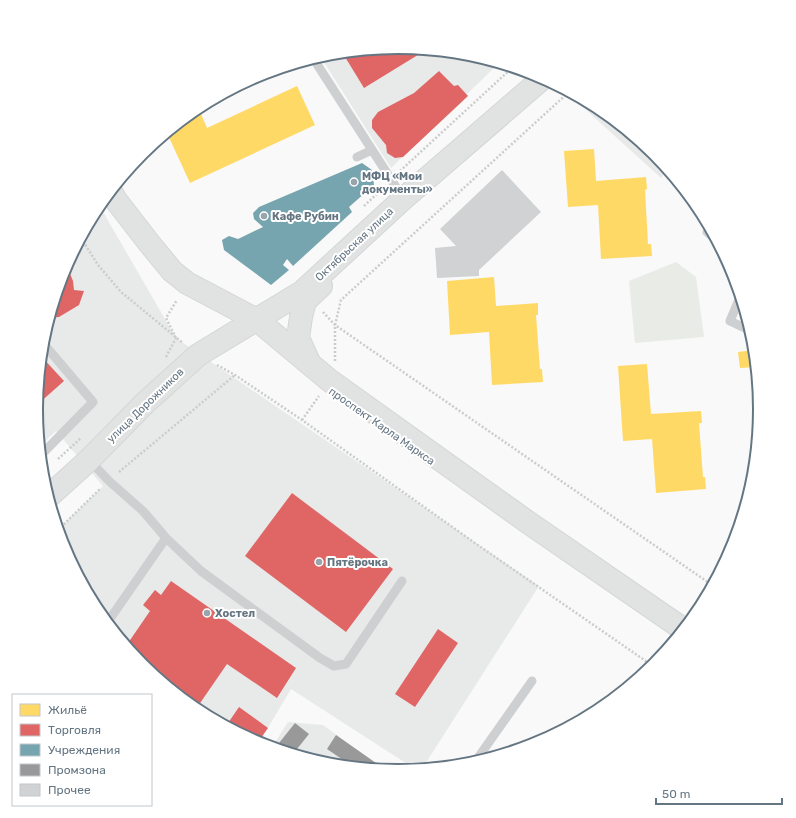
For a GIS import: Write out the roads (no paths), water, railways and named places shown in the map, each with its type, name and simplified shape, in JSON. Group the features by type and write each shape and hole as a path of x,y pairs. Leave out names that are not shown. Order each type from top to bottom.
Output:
{"main road":[{"name":"Октябрьская улица","path":"253,322 302,292 403,199 538,83"},
{"path":"309,363 298,338 301,317 305,302 308,298 549,88"},
{"path":"114,196 172,271 196,288 253,322 309,363 329,380 516,514 679,626"},
{"name":"проспект Карла Маркса","path":"110,202 139,241 167,274 184,289 253,322 326,386 675,631"},
{"name":"улица Дорожников","path":"53,492 89,460 145,403 198,355 253,322"}],"lane":[{"path":"317,64 403,199"},
{"path":"357,157 372,150"},
{"path":"737,304 730,321 743,327"},
{"path":"46,449 93,402 48,350"},
{"path":"89,460 109,481 144,511 166,538 201,571 320,658 334,666 346,664 402,581"},
{"path":"111,617 166,538"},
{"path":"481,754 532,681"}],"place":[{"name":"МФЦ «Мои документы»","path":"354,182"},
{"name":"Кафе Рубин","path":"264,216"},
{"name":"Пятёрочка","path":"319,562"},
{"name":"Хостел","path":"207,613"}]}
